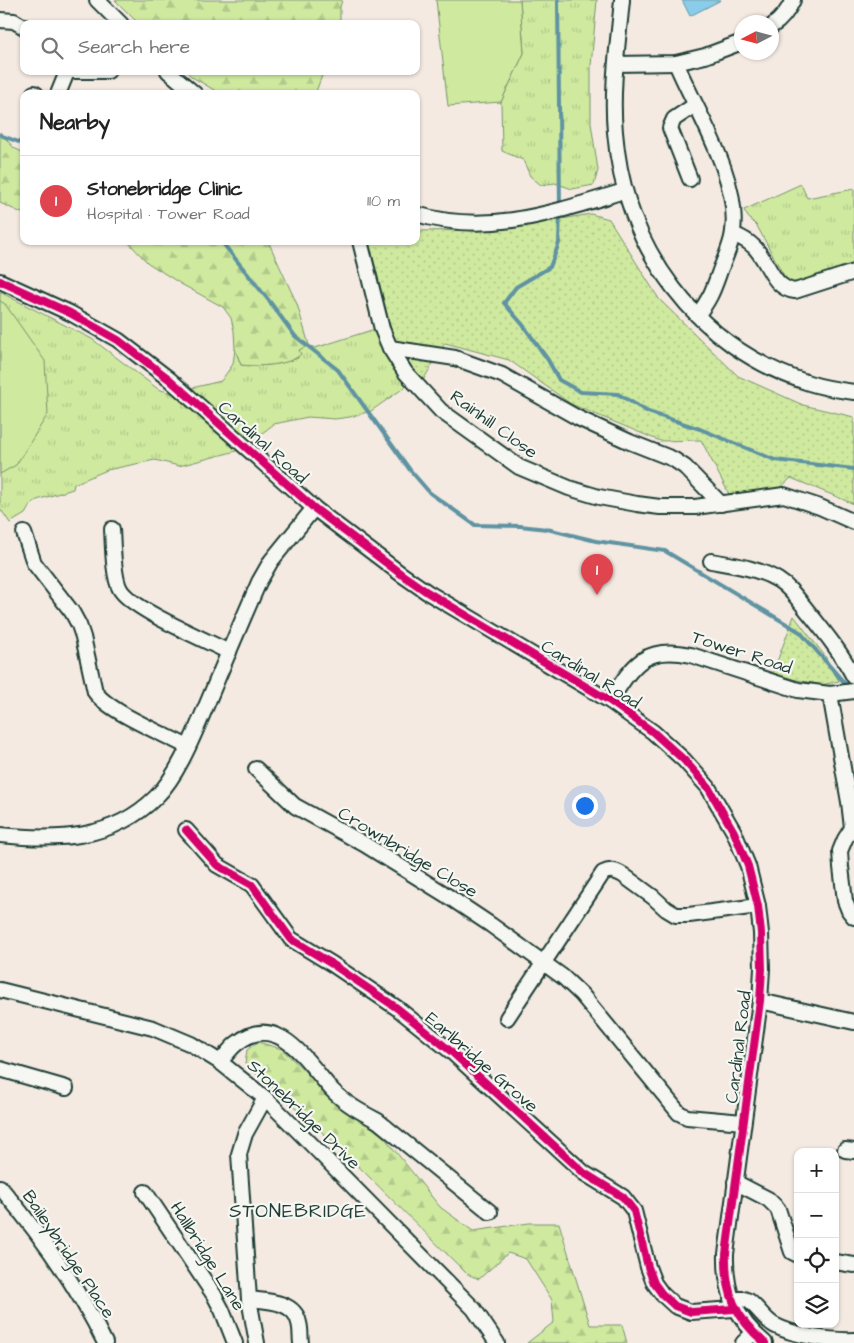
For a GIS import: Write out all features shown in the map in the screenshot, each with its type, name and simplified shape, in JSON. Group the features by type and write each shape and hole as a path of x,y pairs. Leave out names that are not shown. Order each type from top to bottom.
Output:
{"street":[{"path":"98,0 117,20"},
{"path":"622,0 616,64 614,120 624,191 648,252 664,276 697,315 729,342 760,362 810,383 854,392"},
{"path":"779,21 793,0"},
{"path":"0,20 14,21 20,25"},
{"path":"616,64 676,63 704,56 734,45"},
{"path":"676,63 714,143 727,179 734,219 733,234 708,302 697,315"},
{"path":"60,90 66,75"},
{"path":"173,75 190,90"},
{"path":"690,179 670,128 674,119 695,105"},
{"path":"420,215 451,221 500,223 569,208 624,191"},
{"path":"733,234 754,246 765,260 776,281 787,290 795,291 854,272"},
{"name":"Rainhill Close","path":"361,245 382,328 390,348 406,372 442,411 519,467 570,488 609,499 660,506 695,507 784,494 854,522"},
{"name":"Cardinal Road","path":"0,280 70,313 118,340 170,379 314,508 401,574 427,592 610,701 653,732 684,760 708,787 723,810 748,866 758,906 761,933 760,1001 735,1182 725,1272 733,1304 748,1338 765,1343"},
{"path":"390,348 455,358 502,375 578,418 630,442 673,458 685,467 721,504"},
{"name":"Cardinal Road","path":"0,835 38,838 74,837 98,831 121,822 156,797 166,785 188,747 259,582 271,561 314,508"},
{"path":"112,528 117,582 120,590 130,600 146,610 229,652"},
{"path":"24,533 34,563 72,612 79,625 84,637 96,692 100,698 119,712 188,747"},
{"path":"711,561 750,568 780,581 793,592 836,646 854,677"},
{"name":"Tower Road","path":"610,701 627,674 638,662 650,655 663,651 691,655 798,690 830,694 854,690"},
{"path":"830,694 853,828 845,839 840,851 846,901 849,911 854,917"},
{"name":"Crownbridge Close","path":"256,769 295,806 364,844 435,888 491,925 523,950 563,977 582,995 679,1113 687,1117 743,1122"},
{"name":"Earlbridge Grove","path":"186,830 217,865 252,885 291,939 397,1008 453,1053 584,1173 624,1197 634,1211 654,1283 662,1294 675,1306 692,1312 733,1304"},
{"path":"507,1018 604,873 608,871 618,872 623,875 653,896 666,910 676,915 758,906"},
{"name":"Stonebridge Drive","path":"0,990 152,1028 191,1044 220,1062 265,1098 474,1309 498,1343"},
{"path":"760,1001 854,1022"},
{"path":"220,1062 236,1044 249,1036 261,1032 277,1035 289,1042 344,1101 378,1122 490,1212"},
{"path":"0,1070 66,1088"},
{"path":"257,1343 249,1298 239,1154 245,1134 265,1098"},
{"path":"735,1182 768,1199 778,1209 792,1252 794,1253"},
{"name":"Baileybridge Place","path":"0,1186 64,1273 94,1319 105,1343"},
{"name":"Hallbridge Lane","path":"145,1192 214,1295 235,1343"},
{"path":"839,1263 854,1265"},
{"path":"249,1298 280,1304 295,1312 299,1322 301,1343"},
{"path":"733,1304 744,1300 749,1301 774,1325 790,1331 822,1338 854,1340"}],"green space":[{"path":"115,0 342,0 340,20 135,20"},
{"path":"436,0 520,0 524,53 501,102 448,106"},
{"path":"520,0 597,0 591,66 591,123 598,170 594,185 572,189 555,183 541,185 530,176 523,160 502,151 501,102 524,53"},
{"path":"190,75 322,75 317,90 214,90"},
{"path":"0,132 14,148 20,151 20,212 0,203"},
{"path":"801,184 807,198 854,189 854,266 800,284 789,285 757,226 744,210"},
{"path":"591,214 609,219 659,299 738,376 803,405 854,417 854,504 791,478 777,491 729,494 701,440 660,441 571,404 509,360 445,343 422,382 395,346 370,245 420,245 420,231 496,230"},
{"path":"131,245 270,245 297,304 309,345 299,350 301,354 289,361 264,366 241,365 235,349 231,318 223,307 148,263"},
{"path":"0,292 92,339 158,389 171,393 221,381 233,364 235,349 241,365 270,365 298,358 298,350 309,345 315,348 378,328 408,385 371,411 350,417 335,419 308,417 274,424 240,450 179,466 155,460 107,470 74,484 73,489 37,500 31,504 25,514 10,523 2,511 0,512"},
{"path":"0,301 5,304 45,361 48,414 16,465 0,474"},
{"path":"794,616 825,656 839,681 822,685 772,675"},
{"path":"258,1042 282,1049 323,1089 384,1137 440,1207 473,1231 529,1223 559,1223 590,1325 622,1325 627,1343 527,1343 554,1322 552,1300 526,1259 508,1253 479,1279 467,1274 341,1149 245,1064 247,1050"}],"water":[{"path":"682,0 721,0 690,16"}],"waterway":[{"path":"558,0 559,243 550,267 516,287 504,303 523,325 548,360 559,380 581,392 618,394 648,412 700,429 775,460 854,469"},
{"path":"0,135 20,142"},
{"path":"224,245 295,336 338,370 410,470 430,493 475,525 547,529 596,541 665,551 800,632 848,687"}],"cycle path":[{"path":"0,281 70,313 118,340 169,379 314,508 401,574 427,592 610,701 653,732 684,760 708,787 734,832 748,866 758,906 761,933 762,969 760,1001 726,1254 726,1268 730,1292 739,1314 765,1343"},
{"path":"186,830 217,865 252,885 291,939 397,1008 453,1053 584,1173 623,1197 634,1211 654,1283 662,1294 675,1306 691,1312 734,1309"}],"place":[{"name":"Stonebridge Clinic","path":"597,595"}],"district":[{"name":"STONEBRIDGE","path":"298,1210"}]}
